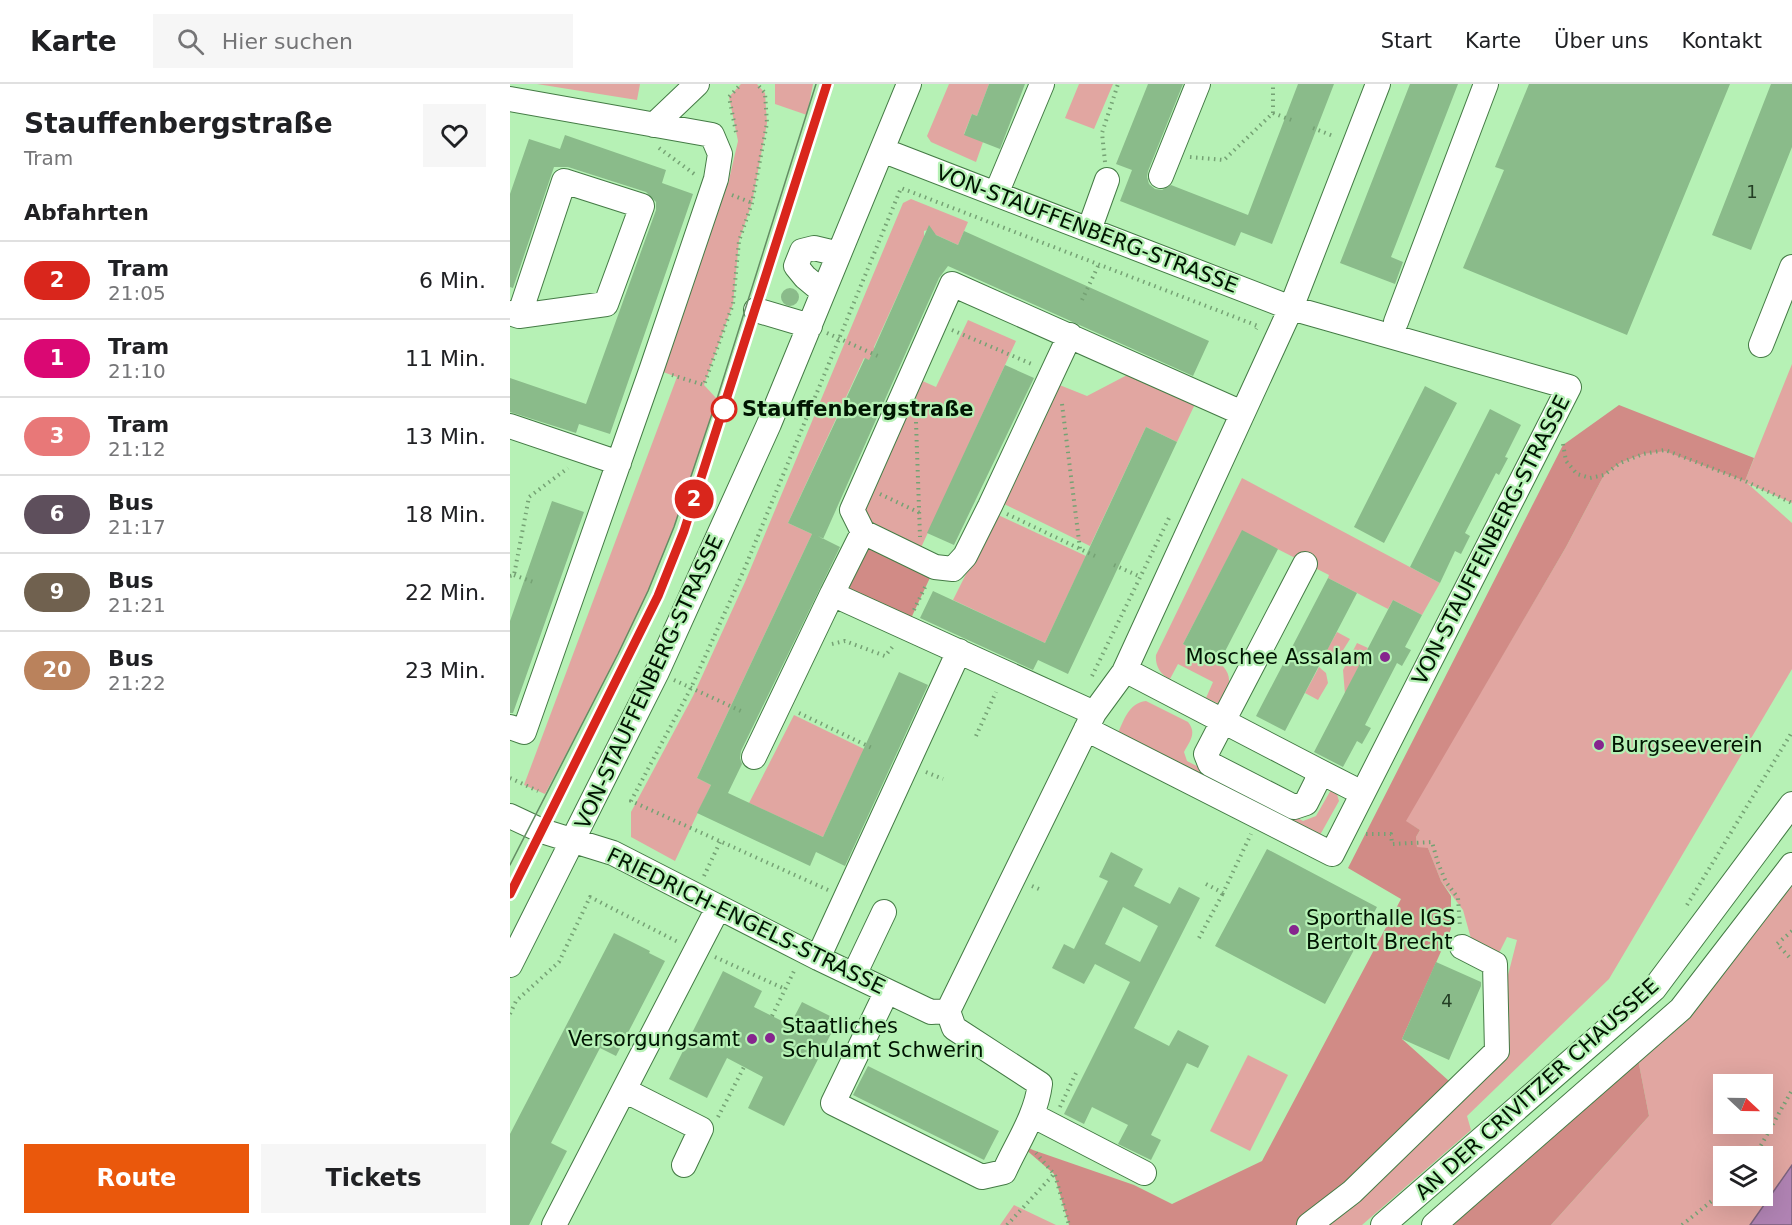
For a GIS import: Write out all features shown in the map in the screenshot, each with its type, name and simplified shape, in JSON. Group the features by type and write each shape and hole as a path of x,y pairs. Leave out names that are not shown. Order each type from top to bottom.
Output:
{"street":[{"path":"655,135 697,84"},
{"name":"VON-STAUFFENBERG-STRASSE","path":"510,965 657,672 770,424 909,84"},
{"path":"996,194 1042,84"},
{"path":"1165,165 1198,84"},
{"path":"1042,1120 1038,1100 1040,1084 954,1028 948,1011 1086,716 1125,670 1152,581 1242,413 1291,308 1378,84"},
{"path":"1396,322 1486,84"},
{"path":"510,99 655,135 712,135 720,154 713,187 652,368 524,732 510,727"},
{"name":"VON-STAUFFENBERG-STRASSE","path":"882,150 1291,308 1569,387 1332,854 1260,818"},
{"path":"1089,230 1107,180"},
{"path":"564,182 642,206 606,304 514,315 564,182"},
{"path":"823,292 805,278 796,266 802,251 814,248 839,254"},
{"path":"1761,345 1792,267"},
{"path":"1070,335 965,556 953,569 934,567 862,532 852,510 952,284 1070,335 1242,413"},
{"path":"756,310 810,326"},
{"path":"510,426 619,462"},
{"path":"754,757 862,532"},
{"path":"1305,564 1206,753 1210,764 1294,807 1306,803 1318,779 1315,770"},
{"path":"832,594 1005,672 1086,716 1260,818"},
{"path":"811,954 845,898 958,651"},
{"path":"1125,670 1362,793"},
{"name":"AN DER CRIVITZER CHAUSSEE","path":"1383,1225 1654,989 1792,804"},
{"name":"FRIEDRICH-ENGELS-STRASSE","path":"510,816 542,831 613,853 718,908 931,1012 948,1011"},
{"name":"AN DER CRIVITZER CHAUSSEE","path":"1434,1225 1681,1009 1792,865"},
{"path":"554,1225 718,908"},
{"path":"855,975 884,912"},
{"path":"1309,1225 1352,1192 1497,1051 1496,964 1462,947"},
{"path":"888,991 832,1102 982,1177 1004,1172 1017,1142 1042,1120"},
{"path":"624,1090 701,1129 684,1165"},
{"path":"1042,1120 1144,1173"}],"path":[{"path":"652,368 704,385 733,304 739,241 752,203 767,123 765,93 757,84"},
{"path":"1107,180 1102,133 1118,84"},
{"path":"1165,165 1224,160 1273,113 1273,84"},
{"path":"1273,113 1294,121"},
{"path":"1313,128 1333,136"},
{"path":"655,135 713,187"},
{"path":"845,898 631,801 691,688 744,570 901,188 1258,326 1253,336"},
{"path":"1082,300 1099,264"},
{"path":"935,323 1052,372"},
{"path":"810,326 880,357"},
{"path":"1061,397 1080,549"},
{"path":"804,650 845,642 885,656 906,629 934,567 919,535 916,419"},
{"path":"1562,434 1566,461 1577,474 1590,478 1604,475 1620,463 1643,454 1665,450 1745,481 1792,503"},
{"path":"533,582 512,576 529,498 588,453"},
{"path":"863,486 920,513"},
{"path":"990,506 1097,557"},
{"path":"1086,716 1152,581 1171,512"},
{"path":"1114,565 1152,581"},
{"path":"657,672 741,711"},
{"path":"976,736 1005,672"},
{"path":"779,703 872,748"},
{"path":"1682,915 1792,732"},
{"path":"510,778 538,791"},
{"path":"1199,938 1260,818"},
{"path":"1365,834 1391,834 1392,844 1432,842 1446,882 1458,898 1462,947"},
{"path":"696,896 720,842"},
{"path":"1206,884 1222,893"},
{"path":"510,1014 516,1001 560,962 590,897 695,951 713,956 785,989"},
{"path":"1792,931 1777,944 1792,960"},
{"path":"772,1016 785,989 811,954"},
{"path":"715,1122 744,1067"},
{"path":"1042,1120 1076,1073"},
{"path":"1761,1146 1792,1090"},
{"path":"1017,1142 1033,1149 1054,1174 1069,1225"},
{"path":"1007,1225 1054,1174"},
{"path":"1682,1225 1713,1200"}],"shaded area":[{"path":"537,84 640,84 637,100"},
{"path":"741,84 757,84 765,93 767,123 752,203 739,241 733,304 704,385 717,399 676,520 648,592 611,669 545,794 524,785 677,377 652,368 713,187 728,184 738,141 729,97"},
{"path":"775,84 813,84 807,115 775,104"},
{"path":"949,84 989,84 977,116 972,114 964,134 983,142 976,162 931,142 927,136"},
{"path":"1079,84 1113,84 1094,129 1065,118"},
{"path":"911,199 968,222 958,245 934,234 931,229 924,231 924,237 874,347 877,364 864,358 788,523 812,534 697,778 711,785 675,861 631,837 631,812 693,696 745,582 903,203"},
{"path":"968,320 1016,341 919,552 867,526 860,509 918,379 936,387"},
{"name":"Burgseeverein","path":"1792,364 1792,503 1747,483 1792,523 1792,669 1609,979 1467,1116 1471,1130 1362,1225 1309,1225 1508,1050 1507,979 1517,940 1507,937 1498,955 1472,942 1463,910 1441,881 1428,848 1417,848 1416,837 1420,830 1405,821 1566,547 1604,475 1620,463 1643,454 1665,450 1745,481"},
{"path":"1131,373 1196,402 1177,442 1146,427 1090,546 1002,503 1057,384 1087,396"},
{"path":"1619,405 1754,458 1745,481 1665,451 1643,454 1620,463 1604,475 1566,547 1406,821 1420,830 1416,837 1417,847 1428,848 1441,881 1451,896 1451,929 1402,1039 1458,1089 1309,1225 1069,1225 1054,1174 1017,1142 1033,1150 1134,1185 1172,1204 1262,1161 1401,899 1348,868 1563,445"},
{"path":"1242,478 1440,583 1422,615 1393,600 1388,609 1328,578 1329,575 1242,531 1183,644 1212,658 1225,668 1229,685 1219,704 1206,698 1213,682 1178,664 1170,679 1159,669 1156,655"},
{"path":"996,514 1086,556 1045,643 953,600"},
{"path":"863,532 935,567 906,629 832,594"},
{"path":"1337,632 1350,639 1340,655 1333,658 1324,655"},
{"path":"1357,643 1368,648 1345,694 1343,670"},
{"path":"1319,667 1326,673 1328,683 1318,700 1305,693"},
{"path":"1146,701 1188,722 1191,726 1190,741 1184,752 1187,761 1303,821 1316,816 1332,788 1336,791 1339,801 1320,835 1117,735 1131,709 1140,702"},
{"path":"794,715 864,749 823,837 749,803"},
{"path":"1792,865 1792,1165 1773,1192 1773,1146 1713,1146 1713,1206 1763,1206 1750,1225 1551,1225 1649,1116 1638,1059"},
{"path":"1248,1055 1288,1075 1250,1151 1210,1131"},
{"path":"1638,1059 1649,1116 1551,1225 1453,1225"},
{"path":"1792,1165 1792,1225 1750,1225 1763,1206 1773,1206 1773,1192"},
{"path":"1014,1205 1056,1225 1000,1225"}],"building":[{"path":"989,84 1025,84 1000,149 964,135 972,114 977,116"},
{"path":"1148,84 1183,84 1148,171 1149,184 1155,189 1162,190 1171,185 1248,215 1298,84 1334,84 1272,244 1241,232 1235,246 1120,201 1132,170 1116,164"},
{"path":"1410,84 1458,84 1391,257 1403,262 1395,284 1340,263"},
{"path":"1529,84 1730,84 1627,335 1463,268 1504,170 1495,167"},
{"path":"1771,84 1792,84 1792,147 1751,250 1712,235"},
{"path":"565,135 666,170 662,183 693,194 610,434 579,424 576,433 510,412 510,378 586,404 656,210 656,202 646,192 568,167 554,167 513,288 510,287 510,194 529,139 560,149"},
{"path":"929,225 936,235 958,245 964,231 1209,341 1193,376 948,266 939,278 823,539 840,547 741,751 742,764 728,793 823,837 899,672 928,685 845,866 816,852 810,866 697,813 711,785 697,778 812,534 788,523 865,358 869,360"},
{"path":"790,288 796,291 799,297 796,303 790,306 784,303 781,297 784,291"},
{"path":"1005,365 1034,378 954,545 927,533"},
{"path":"1425,386 1457,403 1384,543 1354,527"},
{"path":"1490,409 1521,425 1505,457 1508,458 1499,475 1496,473 1465,533 1470,536 1461,554 1455,551 1440,583 1410,567"},
{"path":"1146,427 1177,442 1068,674 1038,660 1033,670 920,618 933,591 1045,643"},
{"path":"552,501 584,512 513,713 510,713 510,621"},
{"path":"1242,530 1278,549 1219,663 1183,644"},
{"path":"1328,578 1357,593 1285,731 1256,716"},
{"path":"1393,600 1422,615 1405,647 1411,650 1402,666 1397,663 1365,725 1371,728 1362,744 1357,741 1343,767 1314,752"},
{"name":"Sporthalle IGS Bertolt Brecht","path":"1267,849 1377,907 1325,1004 1215,946"},
{"path":"1111,852 1143,869 1134,886 1170,904 1179,887 1200,898 1134,1028 1169,1046 1178,1030 1209,1046 1198,1068 1187,1063 1151,1135 1161,1140 1151,1160 1118,1144 1128,1125 1092,1107 1084,1124 1064,1114 1130,982 1095,964 1084,984 1052,968 1064,944 1074,949 1108,881 1099,877","holes":["1123,907 1158,926 1140,962 1105,944"]},
{"path":"614,933 665,961 616,1056 600,1048 551,1143 567,1151 529,1225 510,1225 510,1134"},
{"path":"1436,962 1481,982 1449,1060 1402,1039"},
{"path":"723,971 762,991 754,1007 790,1025 802,1002 838,1020 784,1126 748,1108 763,1077 727,1058 707,1098 669,1079"},
{"path":"868,1066 999,1131 984,1160 853,1095"}],"tram line":[{"path":"510,865 618,654 648,591 674,527 717,399 816,84"},
{"path":"510,894 658,596 684,531 827,84"},
{"name":"2","path":"510,894 658,596 684,531 827,84"}],"place":[{"name":"Stauffenbergstraße","path":"724,409"},
{"name":"Moschee Assalam","path":"1385,657"},
{"name":"Burgseeverein","path":"1599,745"},
{"name":"Sporthalle IGS Bertolt Brecht","path":"1294,930"},
{"name":"Staatliches Schulamt Schwerin","path":"770,1038"},
{"name":"Versorgungsamt","path":"752,1039"}]}
